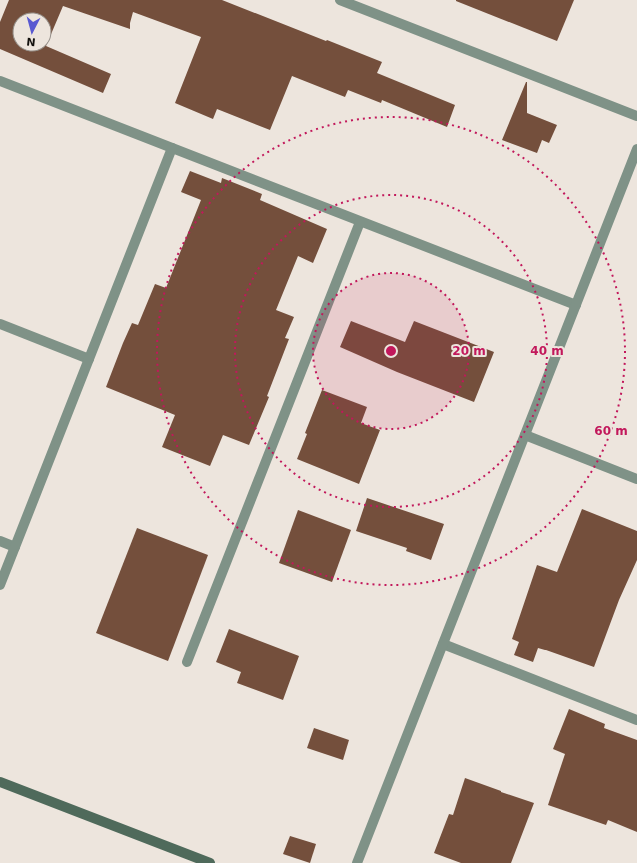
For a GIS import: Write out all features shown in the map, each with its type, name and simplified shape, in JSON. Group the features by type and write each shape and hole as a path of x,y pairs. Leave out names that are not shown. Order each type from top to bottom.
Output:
{"main road":[{"path":"0,782 210,863"}],"street":[{"path":"340,0 637,116"},
{"path":"0,81 576,305"},
{"path":"0,585 172,148"},
{"path":"357,863 576,305 635,161 637,149"},
{"path":"187,662 360,222"},
{"path":"0,324 89,359"},
{"path":"525,435 637,479"},
{"path":"0,541 15,547"},
{"path":"443,644 637,720"}],"building":[{"path":"9,0 222,0 382,62 377,73 455,105 447,127 382,100 381,103 348,90 345,97 292,76 270,130 217,109 213,119 175,103 201,37 133,12 130,29 63,6 52,32 52,12 12,12 12,52 52,52 52,49 111,74 103,93 0,49 0,22"},
{"path":"456,0 574,0 557,41"},
{"path":"526,82 527,113 557,125 549,143 542,140 537,153 502,140"},
{"path":"190,171 221,183 222,178 262,194 260,200 327,229 313,263 298,256 276,310 294,317 285,338 289,339 267,396 269,397 249,445 223,435 210,466 162,447 175,415 106,387 132,323 138,325 155,284 166,288 201,200 181,192"},
{"path":"351,321 405,342 414,321 494,352 474,402 397,372 340,347"},
{"path":"322,390 367,407 361,423 380,430 359,484 297,459 307,434 305,433"},
{"path":"367,498 444,524 431,560 406,551 407,548 356,531"},
{"path":"582,509 637,531 637,560 619,600 594,667 538,648 533,662 514,655 519,642 512,639 537,565 557,572"},
{"path":"298,510 351,530 332,582 279,563"},
{"path":"137,528 208,555 168,661 96,633"},
{"path":"229,629 299,656 283,700 237,683 241,672 216,662"},
{"path":"569,709 605,724 604,728 637,740 637,832 608,820 606,825 548,805 565,754 553,749"},
{"path":"314,728 349,740 343,760 307,748"},
{"path":"465,778 534,803 511,863 461,863 434,853 449,814 453,815"},
{"path":"290,836 316,844 310,863 283,854"}]}
